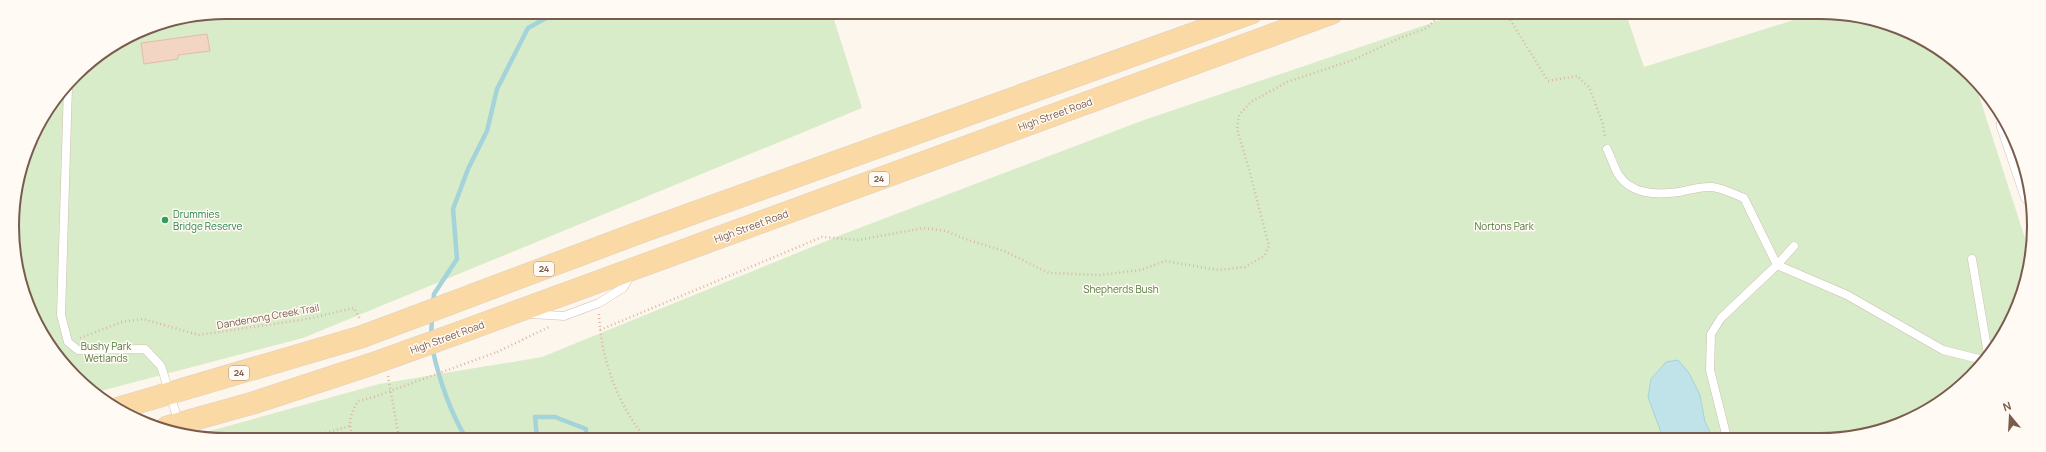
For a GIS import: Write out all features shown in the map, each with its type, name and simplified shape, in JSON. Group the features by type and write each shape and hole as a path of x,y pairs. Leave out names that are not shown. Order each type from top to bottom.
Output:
{"main road":[{"name":"24","path":"125,407 170,394 361,329 449,304 638,234 1233,19"},
{"name":"High Street Road","path":"173,426 378,366 461,332 636,268 1294,20"}],"street":[{"path":"2013,153 2020,173"}],"lane":[{"path":"68,93 61,315 68,342 78,350 145,349 161,366 170,394 173,426"},
{"path":"1607,149 1618,175 1629,185 1646,194 1678,192 1700,187 1712,187 1722,189 1744,198 1777,265 1847,295 1943,350 1978,359"},
{"path":"1726,433 1710,370 1711,334 1721,318 1777,265 1794,246"},
{"path":"1972,260 1987,348"},
{"path":"515,312 564,316 598,303 623,288 636,268"}],"path":[{"path":"600,330 822,238 858,240 924,228 946,231 965,239 1004,251 1049,273 1100,274 1141,270 1165,261 1218,270 1245,267 1264,256 1269,246 1237,129 1239,115 1251,102 1287,82 1353,60 1400,38 1427,28 1436,19"},
{"path":"1509,19 1548,81 1577,76 1590,87 1603,124 1607,149"},
{"path":"598,303 604,357 624,406 642,433"},
{"name":"Dandenong Creek Trail","path":"60,349 68,342 122,322 143,319 199,335 307,319 354,308 361,329"},
{"path":"351,433 350,415 358,401 374,397 497,352 549,327 564,316"},
{"path":"378,366 393,397 398,433"},
{"path":"324,433 350,426"}],"green space":[{"name":"Bushy Park Wetlands","path":"212,19 834,19 862,108 303,338 101,391 70,362 54,341 40,318 30,293 23,266 19,240 19,212 23,186 30,159 40,134 54,111 70,90 90,70 111,54 134,40 159,30 186,23"},
{"name":"Nortons Park","path":"1443,19 1628,19 1644,67 1797,19 1834,19 1874,26 1912,40 1946,62 1976,90 2027,243 2020,280 2006,318 1984,352 1956,382 1935,398 1912,412 1874,426 1834,433 206,432 379,384 542,357 846,233 1144,120"}],"water":[{"path":"1678,360 1689,373 1700,395 1705,422 1710,433 1661,433 1648,397 1651,379 1666,362"}],"building":[{"path":"207,34 210,51 178,55 178,59 144,64 141,43"}],"waterway":[{"path":"433,304 434,294 457,259 453,209 468,169 487,131 497,89 528,28 544,19"},
{"path":"431,336 432,318"},
{"path":"432,347 445,394 463,433"},
{"path":"537,433 535,417 555,417 586,429 586,433"}],"place":[{"name":"Drummies Bridge Reserve","path":"165,220"}],"park label":[{"name":"Shepherds Bush","path":"1121,289"}]}
